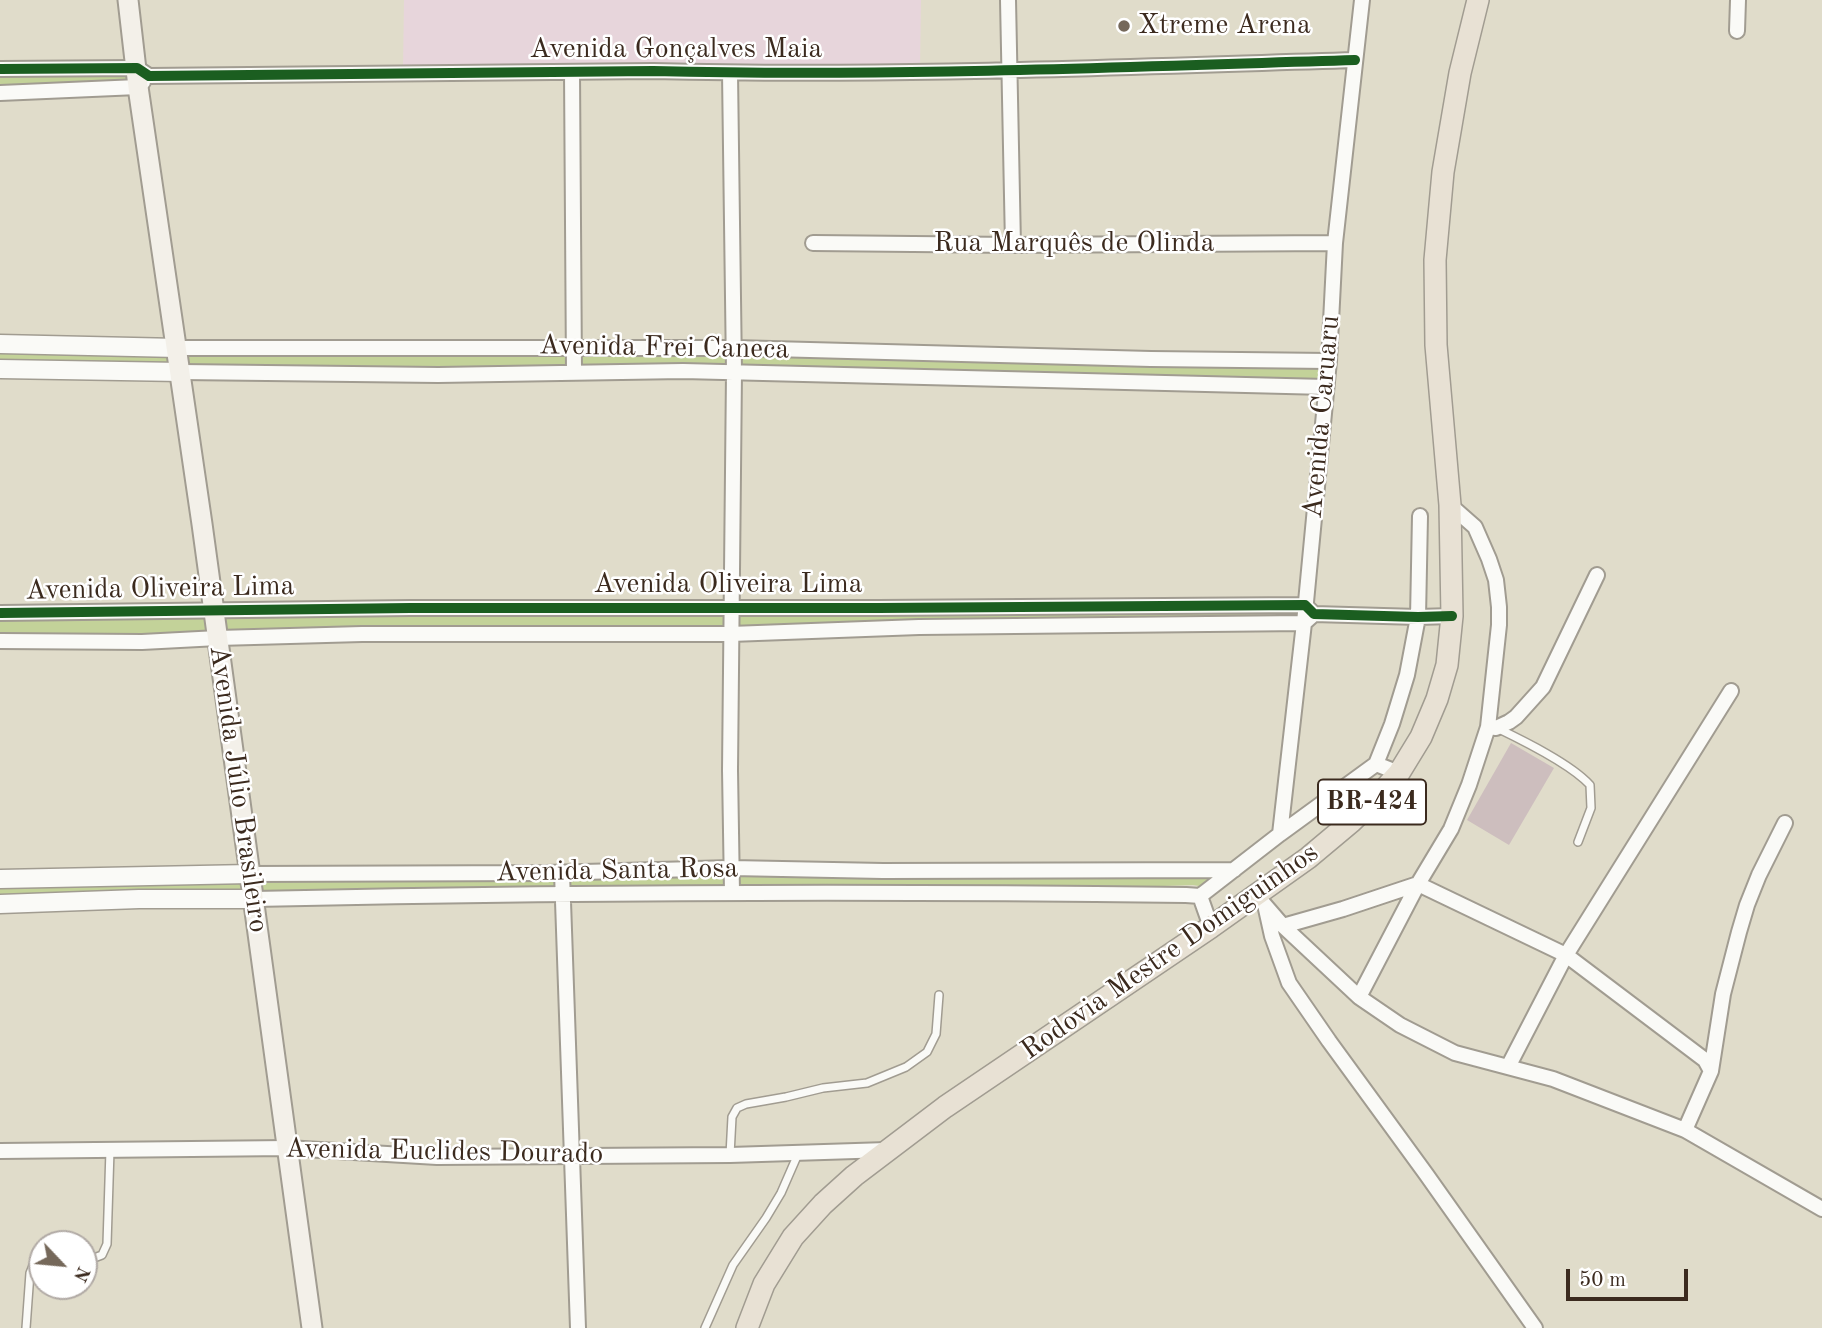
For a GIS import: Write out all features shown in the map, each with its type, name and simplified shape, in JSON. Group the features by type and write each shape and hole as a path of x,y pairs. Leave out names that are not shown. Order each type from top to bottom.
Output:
{"main road":[{"name":"Avenida Júlio Brasileiro","path":"128,0 142,77 312,1328"},
{"name":"Rodovia Mestre Domiguinhos","path":"747,1328 764,1283 793,1237 823,1204 854,1176 945,1107 1211,927 1262,902 1308,858 1352,822 1399,773 1421,737 1437,699 1447,665 1452,616 1450,505 1436,345 1436,260 1443,172 1460,73 1478,0"}],"street":[{"path":"1009,0 1013,245"},
{"name":"Avenida Caruaru","path":"1280,834 1307,614 1329,361 1335,243 1362,0"},
{"path":"1737,32 1738,0"},
{"name":"Avenida Gonçalves Maia","path":"0,69 142,77 1009,70 1355,60"},
{"path":"572,72 574,373"},
{"path":"730,73 734,348 730,770 732,892"},
{"name":"Avenida Gonçalves Maia","path":"0,93 142,77"},
{"name":"Rua Marquês de Olinda","path":"813,243 1335,243"},
{"name":"Avenida Frei Caneca","path":"0,344 177,348 734,348 1329,361"},
{"path":"1151,359 1151,383"},
{"name":"Avenida Frei Caneca","path":"0,369 438,375 683,371 1326,387"},
{"path":"1359,997 1418,884 1451,829 1492,727 1499,625 1496,580 1475,527 1450,505"},
{"path":"1211,927 1200,896 1376,764 1407,675 1418,617 1420,516"},
{"path":"1492,727 1516,717 1543,687 1597,575"},
{"path":"1142,626 1143,607"},
{"name":"Avenida Oliveira Lima","path":"0,613 410,608 1143,607 1307,614 1452,616"},
{"name":"Avenida Oliveira Lima","path":"0,641 142,642 362,634 731,634 919,627 1142,626 1307,614"},
{"path":"1508,1067 1566,956 1731,691"},
{"path":"1376,764 1399,773"},
{"path":"1685,1130 1711,1071 1723,994 1739,932 1759,875 1785,823"},
{"name":"Avenida Santa Rosa","path":"0,879 250,874 562,873 732,867 883,871 1234,870"},
{"path":"562,873 578,1328"},
{"path":"1283,926 1418,884 1566,956 1696,1052 1705,1060 1711,1071"},
{"name":"Avenida Santa Rosa","path":"0,904 732,892 1200,896"},
{"path":"1262,902 1283,926 1359,997 1400,1025 1455,1053 1553,1079 1685,1130 1822,1209"},
{"path":"1262,902 1289,983 1535,1328"},
{"name":"Avenida Euclides Dourado","path":"0,1151 287,1148 437,1157 730,1155 888,1150"}],"lane":[{"path":"1492,727 1522,740 1582,776 1590,785 1591,808 1577,842"},
{"path":"730,1155 732,1117 737,1108 823,1088 867,1083 906,1067 927,1052 936,1034 939,995"},
{"path":"98,1256 102,1255 107,1244 110,1149"},
{"path":"705,1328 733,1265 781,1193 798,1153"},
{"path":"26,1328 28,1300"}],"shaded area":[{"path":"404,0 921,0 920,68 403,71"}],"green space":[{"path":"121,69 133,81 0,92 0,72"},
{"path":"0,349 174,351 177,370 0,366"},
{"path":"571,351 569,368 190,369 184,352"},
{"path":"578,351 730,352 731,368 578,369"},
{"path":"737,352 1326,364 1324,384 739,369"},
{"path":"736,610 1115,610 1303,616 736,631"},
{"path":"728,611 727,631 222,635 218,615"},
{"path":"209,616 213,634 0,636 0,617"},
{"path":"729,872 728,888 568,890 567,876"},
{"path":"737,873 1225,874 1198,893 1199,886 1193,885 737,887"},
{"path":"246,876 248,898 0,907 0,883"},
{"path":"558,876 560,890 260,898 254,877"}],"building":[{"path":"1511,743 1554,768 1509,845 1467,820"}],"cycle path":[{"path":"0,69 137,68 149,76 653,71 828,73 1355,60"},
{"path":"0,613 410,608 1305,605 1314,614 1452,616"}],"place":[{"name":"Xtreme Arena","path":"1124,26"}]}
